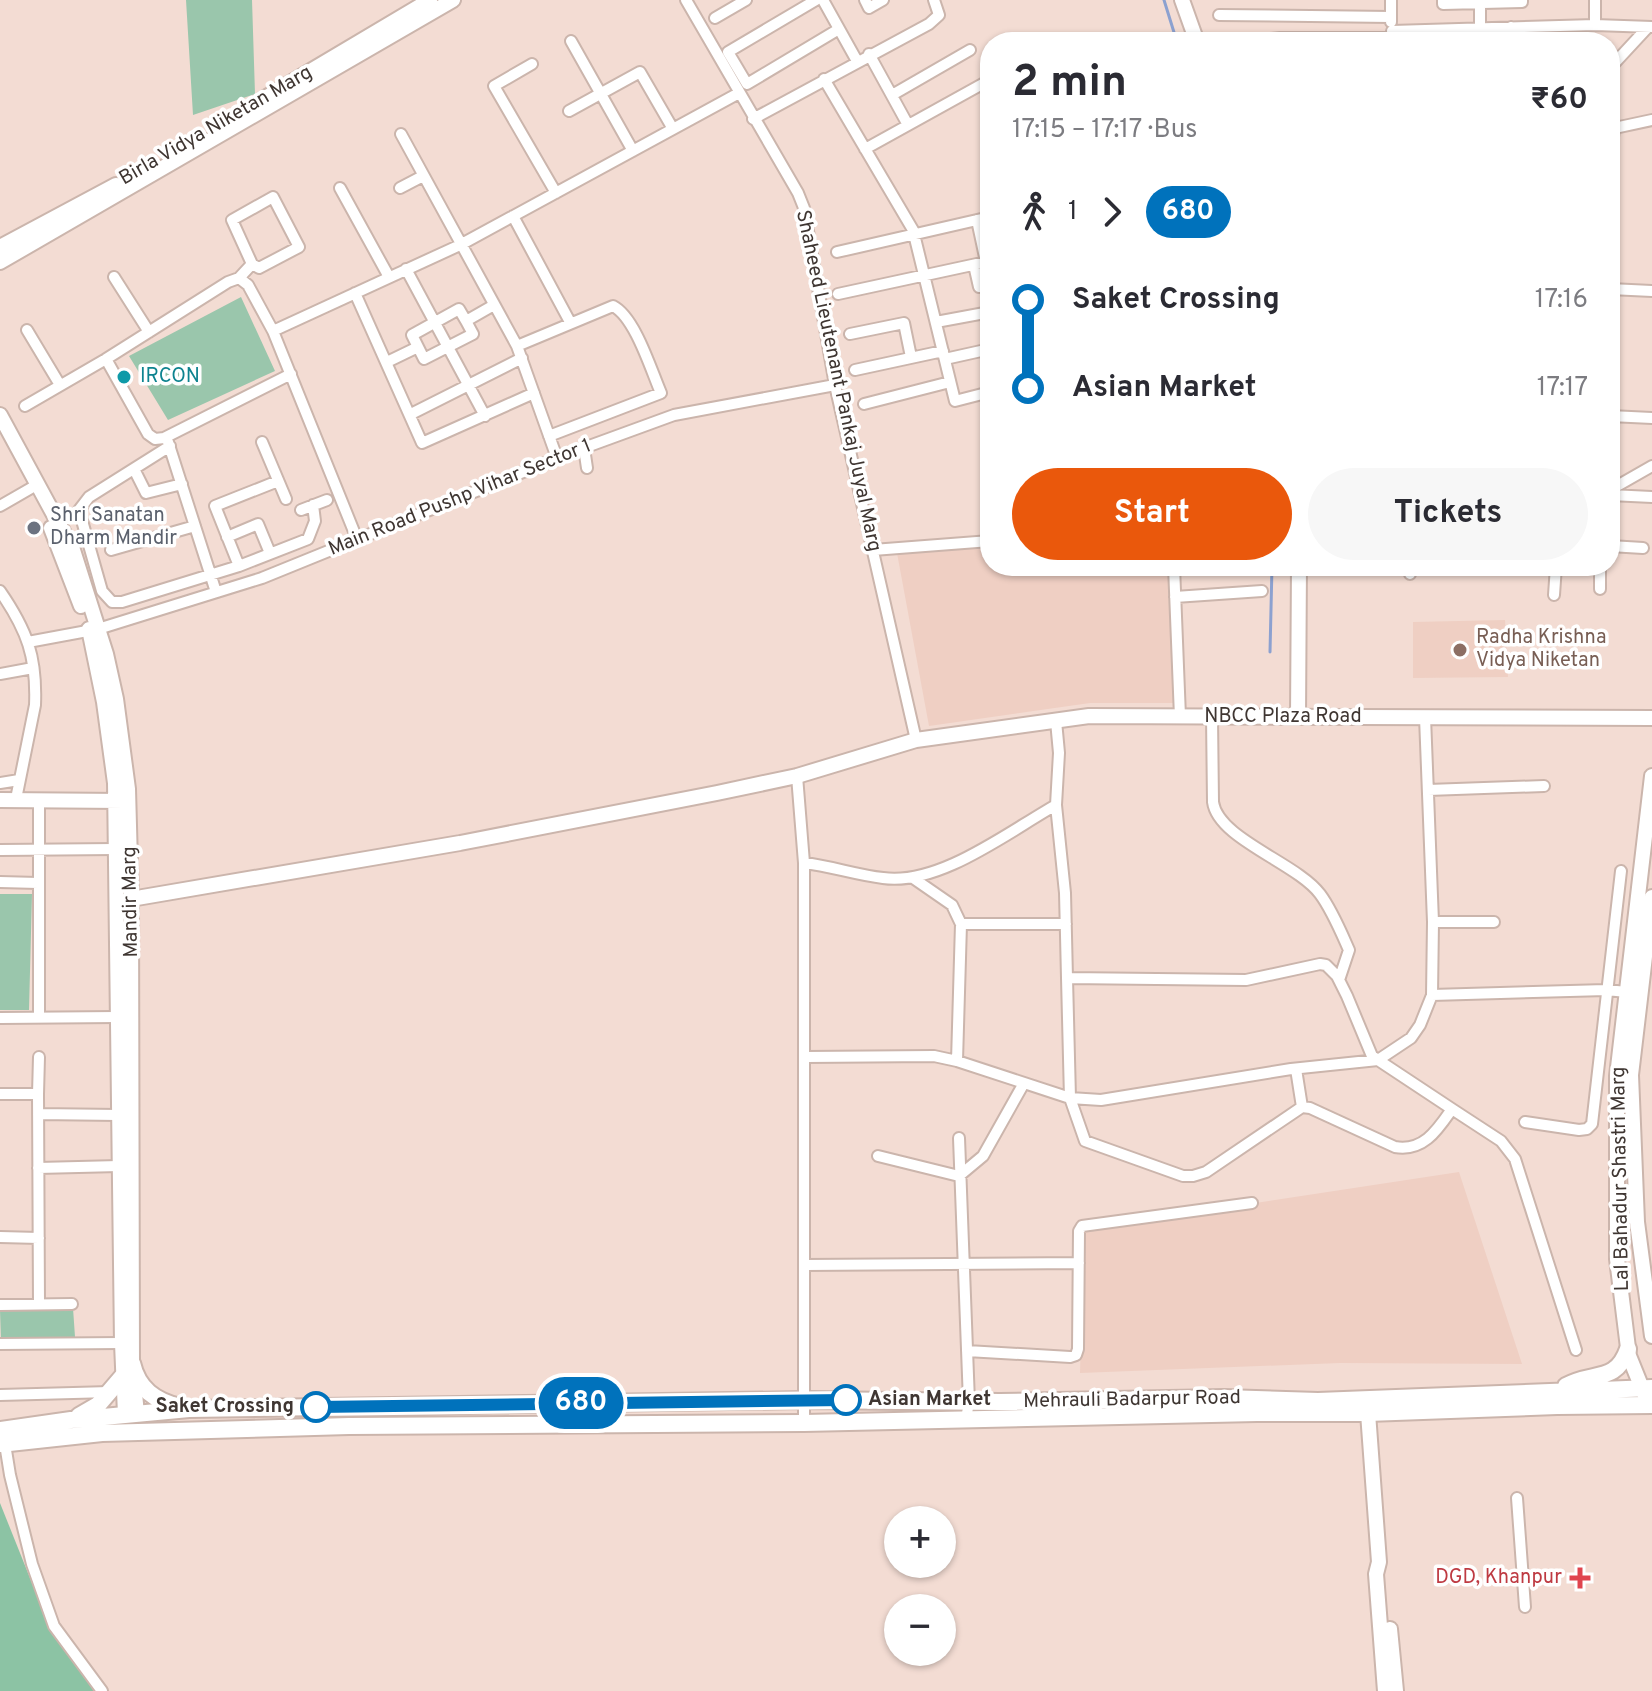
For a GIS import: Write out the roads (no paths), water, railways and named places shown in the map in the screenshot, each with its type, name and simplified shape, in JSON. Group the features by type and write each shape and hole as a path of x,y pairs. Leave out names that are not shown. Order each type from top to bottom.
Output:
{"main road":[{"path":"1558,1391 1572,1382 1616,1370 1624,1362 1628,1349"},
{"path":"71,1420 98,1405 127,1370 151,1395 189,1409"},
{"name":"Mehrauli Badarpur Road","path":"2,1439 71,1420 189,1409 805,1400 969,1402 1224,1398 1318,1401 1558,1391 1649,1397"},
{"name":"Mehrauli Badarpur Road","path":"2,1439 137,1431 362,1426 804,1423 1368,1413 1649,1397"},
{"path":"362,1407 362,1426"}],"street":[{"name":"Birla Vidya Niketan Marg","path":"323,70 430,0"},
{"path":"0,262 100,199 323,70 453,0"},
{"name":"Shaheed Lieutenant Pankaj Juyal Marg","path":"686,0 804,208 835,385 916,740"},
{"path":"715,18 746,0"},
{"path":"816,0 728,52 747,84 839,29"},
{"path":"823,0 857,61"},
{"path":"865,0 869,8 883,0"},
{"path":"753,119 929,24 939,15 934,0"},
{"path":"1182,0 1193,32"},
{"path":"1264,0 1264,14"},
{"path":"1391,0 1392,32"},
{"path":"1443,0 1443,4 1522,0"},
{"path":"1595,0 1595,25"},
{"path":"1480,1 1480,28"},
{"path":"1219,15 1391,17"},
{"path":"1511,27 1511,32"},
{"path":"1441,32 1511,27 1650,27"},
{"path":"1620,58 1650,27"},
{"path":"571,41 633,151"},
{"path":"892,95 970,50"},
{"path":"869,54 908,125"},
{"path":"532,64 494,86 556,193"},
{"path":"569,111 640,72 673,129"},
{"path":"824,79 915,235 955,401 980,395"},
{"path":"865,149 980,85"},
{"path":"273,331 460,245 739,93"},
{"path":"1620,127 1652,120"},
{"path":"401,134 517,346 557,458"},
{"path":"400,188 423,176"},
{"path":"340,188 389,277"},
{"path":"273,197 299,247 259,268 252,264 232,220 273,197"},
{"name":"Birla Vidya Niketan Marg","path":"0,247 100,199"},
{"path":"513,216 570,322"},
{"path":"837,252 980,219"},
{"path":"977,220 980,234"},
{"path":"25,406 239,278 252,264"},
{"path":"838,294 980,264"},
{"path":"974,265 979,287"},
{"path":"406,269 485,416"},
{"path":"114,277 149,332"},
{"path":"239,278 248,285 273,331 357,539"},
{"path":"1620,289 1652,291"},
{"path":"355,293 422,443 534,393"},
{"path":"466,321 494,305"},
{"path":"517,346 613,306 621,310 631,325 661,393 549,436"},
{"path":"459,309 473,334 424,359 412,335 435,322 459,309"},
{"path":"936,322 980,314"},
{"path":"850,334 904,323 911,357"},
{"path":"27,330 60,385"},
{"path":"387,362 418,347"},
{"path":"855,370 911,357 980,350"},
{"path":"411,414 522,358"},
{"path":"106,359 148,434 155,439 168,441"},
{"path":"291,374 168,441 134,469 89,497 79,510 106,597 112,602 122,602 239,566 308,539 315,521 313,505"},
{"path":"864,404 950,382"},
{"name":"Main Road Pushp Vihar Sector 1","path":"28,642 94,630 262,578 557,458 674,415 835,385"},
{"name":"Mandir Marg","path":"0,415 73,550 94,630 122,801 131,899 127,1370"},
{"path":"1620,416 1652,418"},
{"name":"Mandir Marg","path":"0,429 33,487 94,630"},
{"path":"168,441 216,592"},
{"path":"262,442 286,499"},
{"path":"584,448 587,468"},
{"path":"1620,486 1652,466"},
{"path":"134,469 146,493 182,484"},
{"path":"239,566 215,506 278,481"},
{"path":"0,506 33,487"},
{"path":"1620,493 1652,497"},
{"path":"301,510 327,500"},
{"path":"227,537 258,524 270,553"},
{"path":"111,550 195,526"},
{"path":"873,550 980,542"},
{"path":"1620,547 1643,548"},
{"path":"1174,576 1180,717"},
{"path":"1298,717 1299,576"},
{"path":"1554,595 1555,576"},
{"path":"1600,576 1600,589"},
{"path":"0,591 21,621 33,668 35,705 16,799"},
{"path":"1175,597 1262,591"},
{"path":"0,674 33,668"},
{"name":"NBCC Plaza Road","path":"131,899 460,843 797,776 916,740 1089,716 1652,718"},
{"path":"1212,717 1213,802 1216,815 1243,838 1290,868 1320,894 1349,950 1339,980"},
{"path":"806,1057 916,1055 957,1061 1070,1098 1101,1100 1296,1069 1378,1060 1411,1038 1432,995 1433,922 1425,717"},
{"path":"1056,721 1059,753 1056,805 1066,924 1070,1098 1085,1141 1183,1176 1206,1172 1302,1107 1406,1149 1433,1137 1452,1109"},
{"path":"797,776 804,863 804,1423"},
{"name":"Lal Bahadur Shastri Marg","path":"1649,1397 1628,1349 1617,1259 1617,1076 1652,776"},
{"path":"0,783 19,780"},
{"path":"1428,790 1544,786"},
{"path":"0,800 122,801"},
{"path":"39,800 39,1018"},
{"name":"Mandir Marg","path":"122,801 116,849 118,1115 122,1343 131,1414"},
{"path":"804,863 828,865 884,879 913,878 955,863 1056,805"},
{"path":"0,850 116,849"},
{"path":"1525,1122 1579,1130 1587,1129 1592,1124 1621,871"},
{"path":"913,878 952,905 961,924 957,1061"},
{"path":"0,882 38,883"},
{"name":"Lal Bahadur Shastri Marg","path":"1652,897 1631,1075 1652,1335"},
{"path":"1433,922 1494,922"},
{"path":"961,924 1066,924"},
{"path":"1067,978 1246,980 1320,964 1330,968 1339,980 1372,1056 1501,1141 1515,1159 1576,1350"},
{"path":"1432,995 1627,992"},
{"path":"0,1018 117,1017"},
{"path":"39,1057 39,1304"},
{"path":"1296,1069 1302,1107"},
{"path":"959,1176 983,1156 1024,1083"},
{"path":"0,1094 38,1094"},
{"path":"38,1114 118,1115"},
{"path":"959,1138 969,1402 966,1419"},
{"path":"878,1156 959,1176"},
{"path":"38,1168 119,1166"},
{"path":"967,1351 1076,1355 1079,1231 1082,1226 1252,1203"},
{"path":"0,1237 39,1238"},
{"path":"805,1265 1079,1263"},
{"path":"0,1305 72,1304"},
{"path":"0,1344 122,1343"},
{"path":"0,1395 111,1392"},
{"path":"1368,1413 1379,1562 1376,1574 1396,1691"},
{"path":"2,1439 32,1564 54,1626 102,1691"},
{"path":"1517,1498 1525,1607"},
{"path":"1385,1619 1385,1691"}],"waterway":[{"path":"1164,0 1174,32"},
{"path":"1270,652 1272,576"}],"place":[{"name":"IRCON","path":"124,377"},
{"name":"Shri Sanatan Dharm Mandir","path":"34,528"},
{"name":"Radha Krishna Vidya Niketan","path":"1460,650"},
{"name":"Asian Market","path":"846,1400"},
{"name":"Saket Crossing","path":"316,1407"},
{"name":"DGD, Khanpur","path":"1580,1578"}]}
